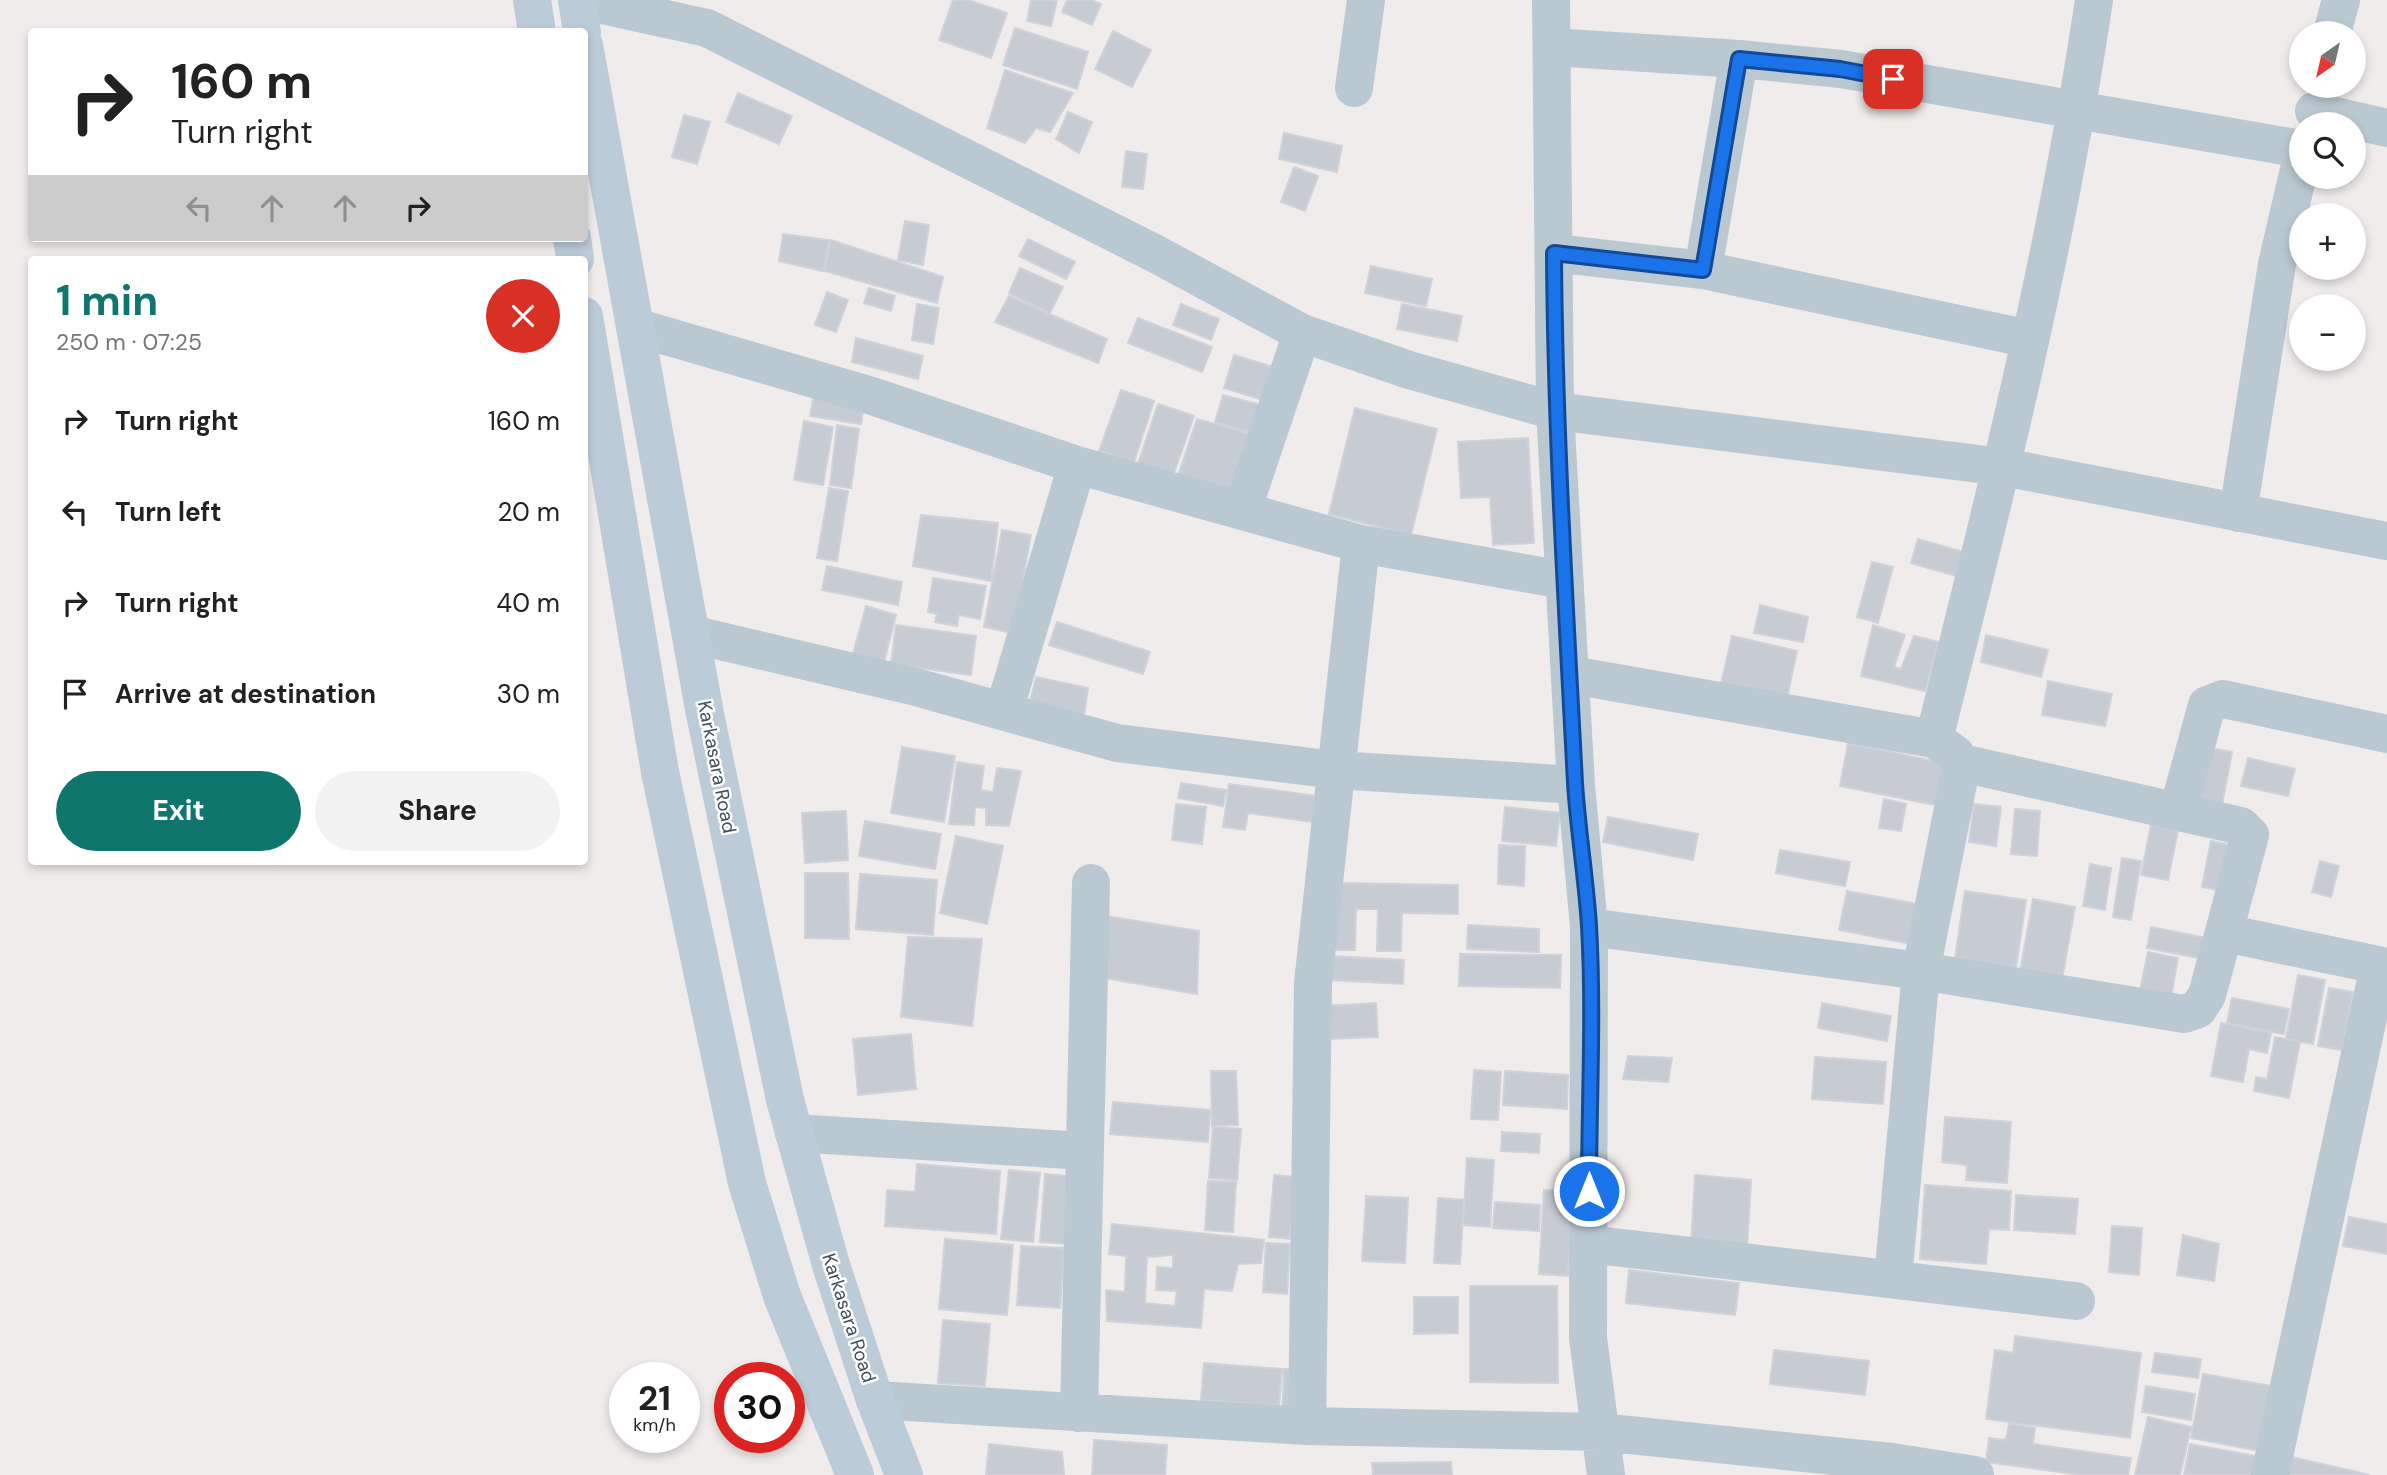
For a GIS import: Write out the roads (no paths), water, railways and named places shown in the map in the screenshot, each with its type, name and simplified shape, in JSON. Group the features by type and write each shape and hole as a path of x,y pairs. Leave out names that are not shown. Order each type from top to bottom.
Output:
{"main road":[{"path":"532,0 536,28"},
{"path":"578,0 582,28"},
{"name":"Karkasara Road","path":"588,66 691,634 794,1133 831,1265 875,1401 904,1475"},
{"path":"588,340 660,772 747,1183 782,1296 855,1475"}],"street":[{"path":"578,0 706,28 1146,249 1302,333 1409,370 1555,411 2003,467 2387,541"},
{"path":"1354,88 1366,0"},
{"path":"1552,0 1555,411 1563,580 1572,675 1576,785 1589,928 1588,1338 1605,1475"},
{"path":"1894,1279 1921,971 1948,751 2003,467 2077,112 2094,0"},
{"path":"2336,21 2340,0"},
{"path":"1552,47 1739,59 1840,69 2289,147"},
{"path":"1703,270 1739,59"},
{"path":"2315,107 2387,128"},
{"path":"2238,513 2277,264 2295,189"},
{"path":"1554,253 1703,270 2030,339"},
{"path":"635,327 872,396 1077,465 1361,544 1563,580"},
{"path":"1242,511 1302,333"},
{"path":"1004,711 1077,465"},
{"path":"1307,1426 1313,984 1361,544"},
{"path":"691,634 1004,711 1117,743 1335,770 1576,785"},
{"path":"1572,675 1948,751 2241,826 2250,835 2207,995 2198,1009 2184,1014 1921,971 1589,928"},
{"path":"2178,811 2207,705 2214,700 2223,699 2387,734"},
{"path":"1079,1413 1091,883"},
{"path":"2225,933 2383,966 2270,1475"},
{"path":"794,1133 1085,1152"},
{"path":"1588,1244 2076,1301"},
{"path":"875,1401 1307,1426 1600,1432 1892,1462 1975,1475"}]}
